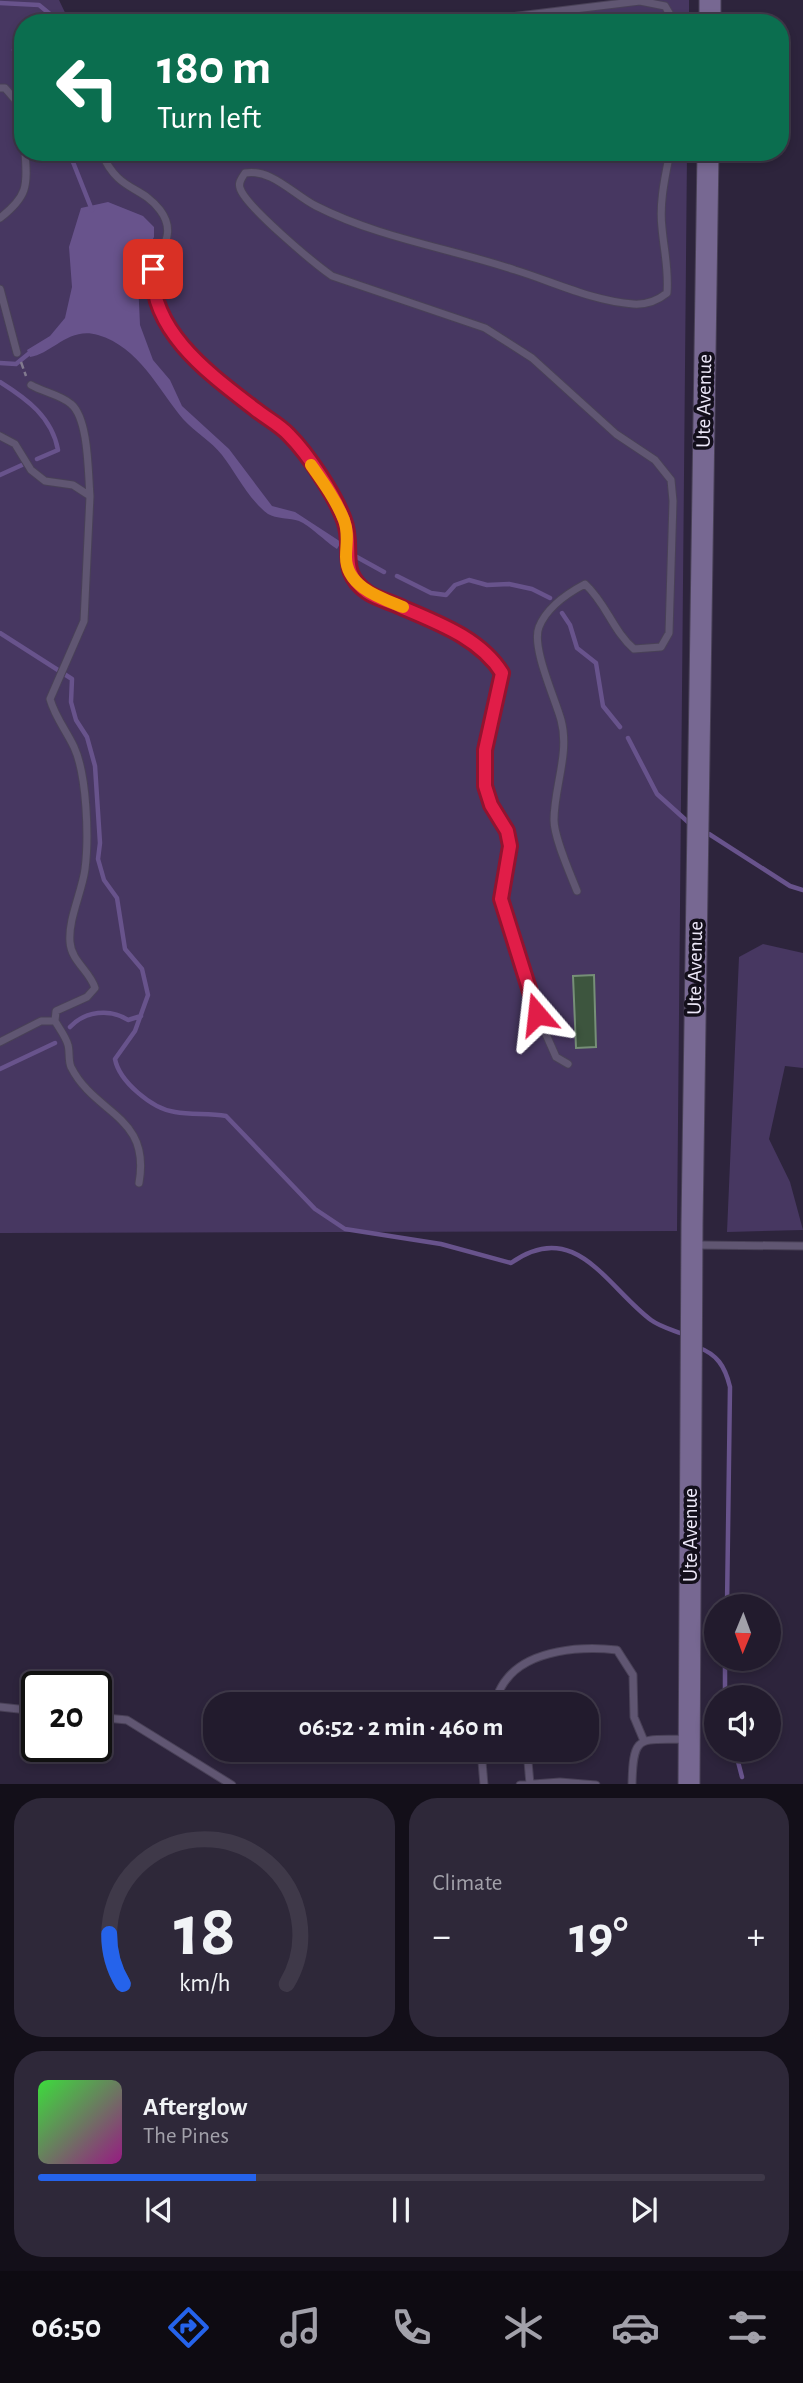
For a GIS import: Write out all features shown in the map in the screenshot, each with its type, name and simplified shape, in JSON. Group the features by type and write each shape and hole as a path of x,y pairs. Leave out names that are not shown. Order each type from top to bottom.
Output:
{"main road":[{"name":"Ute Avenue","path":"689,1784 691,1245 708,161"}],"lane":[{"path":"534,14 640,1 664,6 669,14"},
{"path":"0,88 5,88 14,97"},
{"path":"0,218 21,202 25,191 24,161"},
{"path":"106,161 110,171 160,210 167,225 169,239 153,269 152,285 157,305 173,333 211,373 289,435 331,495 345,521 349,542 346,558 350,573 367,592 474,643 491,656 502,673 485,750 485,786 491,805 507,831 510,846 501,899 537,1014 556,1057 568,1064"},
{"path":"577,891 554,824 555,794 564,759 562,723 540,651 538,630 548,611 569,593 585,584 597,595 623,639 634,649 661,647 669,632 673,501 671,480 655,460 616,434 532,358 485,328 332,276 311,262 252,204 240,190 240,182 246,173 264,173 317,206 402,239 514,269 581,293 635,305 656,302 667,293 669,270 662,227 663,188 668,161"},
{"path":"0,289 17,353"},
{"path":"31,385 71,403 78,413 85,441 90,496 84,621 51,699 54,713 75,749 86,822 85,869 69,942 73,957 93,980 95,988 87,997 56,1011 55,1021 68,1045 70,1065 84,1085 123,1119 138,1141 141,1168 139,1183"},
{"path":"0,436 15,444 30,470 45,481 73,485 90,496"},
{"path":"0,1042 41,1021 55,1021"},
{"path":"691,1245 803,1246"},
{"path":"499,1692 506,1679 533,1660 564,1650 617,1650 632,1675 635,1717 644,1741"},
{"path":"0,1707 21,1709"},
{"path":"112,1719 127,1720 232,1784"},
{"path":"632,1784 633,1753 637,1744 644,1741 689,1740"},
{"path":"482,1762 484,1784"},
{"path":"528,1762 530,1784"},
{"path":"520,1784 596,1784"}],"path":[{"path":"17,353 31,385"}],"shaded area":[{"path":"0,0 59,0 66,14 14,14 14,161 687,161 677,1231 0,1233"},
{"path":"643,0 689,0 689,14 507,14"},
{"path":"108,202 143,216 154,227 154,237 142,259 138,281 140,325 153,360 170,380 182,406 229,449 272,506 295,512 341,542 337,549 303,523 271,516 261,508 218,450 183,419 146,370 125,349 112,341 88,333 70,337 30,357 27,350 50,336 65,318 72,287 69,247 81,208"},
{"path":"763,944 803,953 803,1068 785,1066 769,1139 790,1182 803,1230 727,1232 739,957"}],"building":[{"path":"594,975 596,1047 576,1048 573,976"}],"waterway":[{"path":"0,3 39,5 50,14"},
{"path":"73,161 92,210"},
{"path":"0,363 16,364 32,351"},
{"path":"0,382 37,410 55,438 58,450 37,459"},
{"path":"0,475 22,465"},
{"path":"355,556 384,572"},
{"path":"397,576 431,593 446,595 455,585 469,580 487,585 509,584 532,589 550,598"},
{"path":"562,613 570,625 577,648 596,663 603,706 620,727"},
{"path":"0,633 72,679 71,702 76,720 87,737 95,766 100,843 98,859 104,880 117,898 125,949 142,969 148,995 135,1031 115,1059 130,1085 147,1100 166,1110 226,1116 315,1209 345,1229 441,1244 511,1263 534,1251 554,1248 572,1252 604,1275 651,1320 680,1333"},
{"path":"628,738 657,794 688,822"},
{"path":"709,834 790,886 803,890"},
{"path":"70,1027 83,1017 98,1013 113,1014 128,1020 141,1016"},
{"path":"0,1069 55,1043"},
{"path":"697,1347 710,1353 719,1362 730,1387 727,1594"},
{"path":"725,1671 725,1685"},
{"path":"738,1762 742,1777"}],"slow traffic":[{"path":"311,465 345,521 349,542 346,558 350,573 367,592 403,607"}],"route":[{"path":"153,269 152,285 157,305 173,333 211,373 289,435 331,495 345,521 349,542 346,558 350,573 367,592 474,643 491,656 502,673 490,716 485,750 485,786 491,805 507,831 510,846 501,886 501,899 537,1014"}]}
